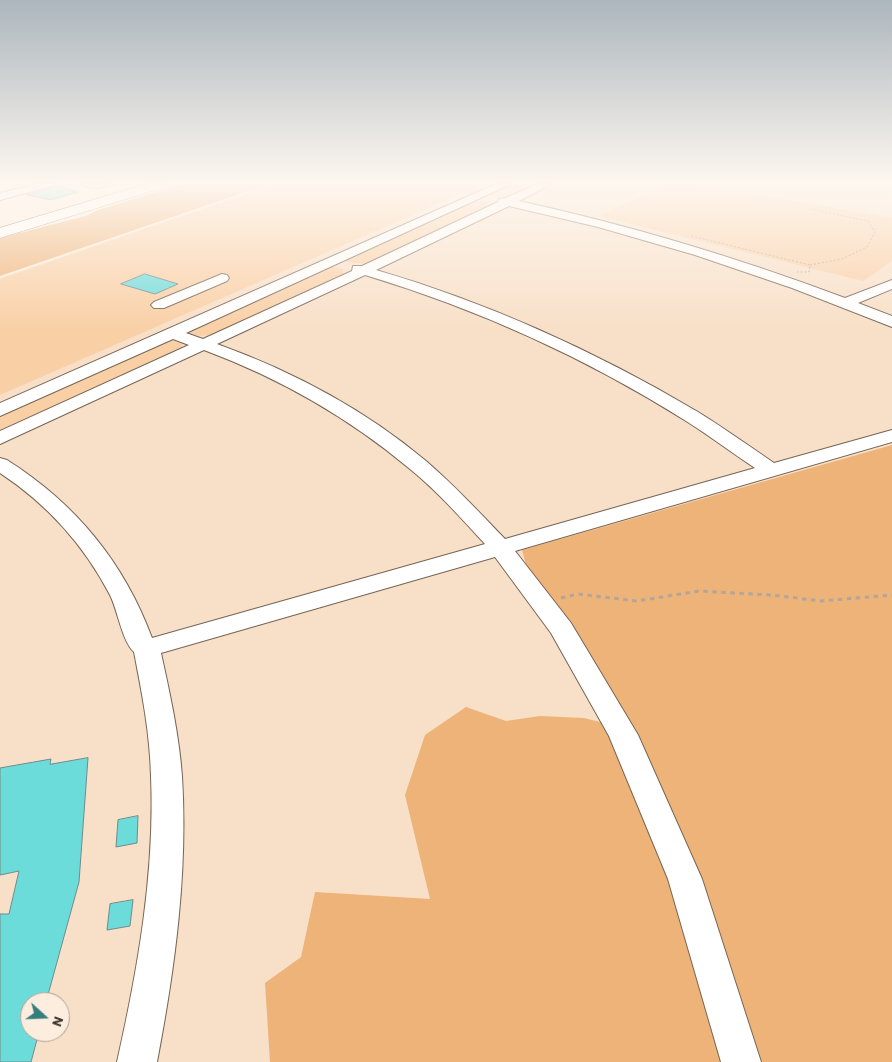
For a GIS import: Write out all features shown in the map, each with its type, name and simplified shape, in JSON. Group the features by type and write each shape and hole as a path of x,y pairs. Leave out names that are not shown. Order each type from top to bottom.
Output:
{"street":[{"path":"0,410 393,234"},
{"path":"0,438 441,234"},
{"path":"632,234 666,242 782,280 892,322"},
{"path":"331,261 427,290 490,313 555,342 623,376 686,414 771,470"},
{"path":"159,304 222,278"},
{"path":"845,303 892,284"},
{"path":"192,290 236,304"},
{"path":"172,333 205,344 291,381 334,405 376,432 418,465 460,503 501,548 562,629 623,735 685,879 741,1062"},
{"path":"147,648 892,436"},
{"path":"0,464 19,475 58,508 94,548 123,597 142,643 147,648 161,719 167,793 166,866 151,995 137,1062"}],"path":[{"path":"810,265 842,259 867,247 874,234"},
{"path":"542,602 578,594 637,601 699,591 772,595 821,601 892,595"}],"shaded area":[{"path":"17,234 124,234 0,276 0,238"},
{"path":"129,234 892,234 892,1062 0,1062 0,278"},
{"path":"132,234 370,234 0,395 0,279"},
{"path":"402,234 431,234 366,264 347,262 346,260"},
{"path":"670,234 892,234 892,261 863,281"},
{"path":"330,266 343,269 343,274 210,335 200,336 189,333 189,330"},
{"path":"169,340 183,343 181,350 0,434 0,414"},
{"path":"892,445 892,1062 270,1062 265,983 301,957 315,892 430,899 405,795 425,735 466,707 506,721 540,716 584,718 629,729 528,573 522,550"}],"building":[{"path":"145,274 178,284 155,294 121,284"},
{"path":"88,758 79,882 49,992 20,992 20,1042 36,1042 31,1062 0,1062 0,914 9,914 19,871 0,875 0,768 51,759 50,764"},
{"path":"138,816 137,843 116,847 118,820"},
{"path":"133,900 130,926 107,930 110,904"}]}
